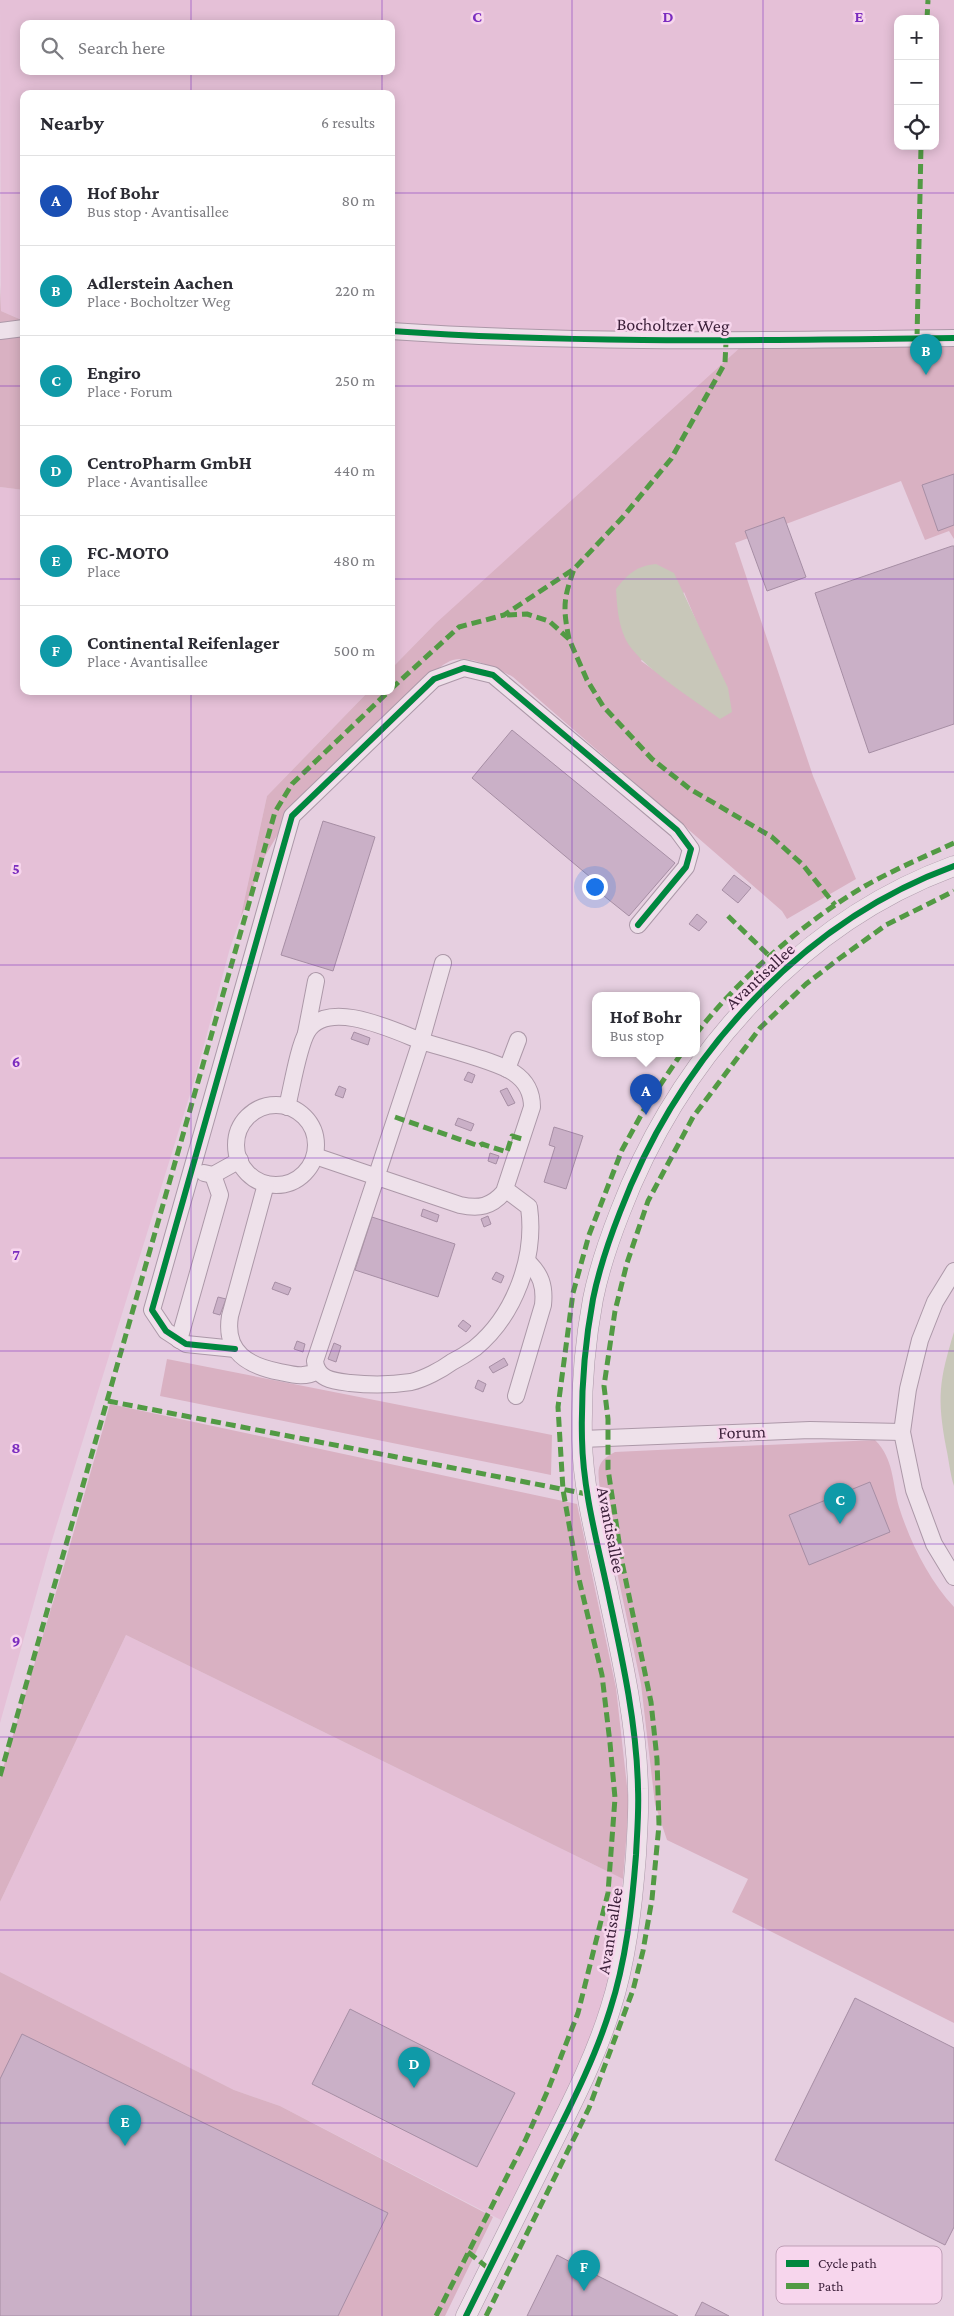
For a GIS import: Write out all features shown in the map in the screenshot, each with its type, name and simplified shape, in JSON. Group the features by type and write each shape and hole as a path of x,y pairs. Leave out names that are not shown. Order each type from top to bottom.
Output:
{"street":[{"path":"0,331 20,328"},
{"name":"Bocholtzer Weg","path":"395,331 544,338 726,342 954,338"},
{"path":"235,1349 186,1344 166,1331 152,1310 258,943 292,816 434,679 464,668 493,675 528,702 677,830 691,849 686,867 638,925"},
{"name":"Avantisallee","path":"466,2316 592,2058 611,2007 627,1939 636,1857 638,1789 633,1732 622,1665 587,1494 582,1439 586,1352 593,1299 613,1232 641,1163 660,1124 738,1016 766,988 843,923 909,885 954,866"},
{"path":"443,964 421,1041 316,1361 318,1371 326,1379 364,1384 412,1382 443,1368 475,1348 492,1329 509,1304 524,1274 527,1260 532,1225 529,1207 505,1189"},
{"path":"287,1107 306,1034 316,981"},
{"path":"312,1001 319,1011 330,1016"},
{"path":"306,1034 316,1021 330,1016 348,1016 507,1069 525,1083 532,1099 524,1131 505,1189 496,1201 487,1207 473,1208 315,1156"},
{"path":"507,1069 518,1040"},
{"path":"272,1105 287,1107 301,1114 311,1126 316,1140 315,1156 308,1170 296,1180 281,1185 266,1184 252,1176 240,1160 237,1150 238,1134 245,1120 256,1110 272,1105"},
{"path":"192,1170 213,1175 240,1160"},
{"path":"179,1340 220,1195 213,1175"},
{"path":"266,1184 230,1316 229,1324 235,1349 250,1364 259,1368 298,1376 310,1376 318,1371"},
{"path":"516,1396 543,1304 544,1292 542,1280 527,1260"},
{"path":"954,1271 935,1302 920,1340 908,1389 902,1432 914,1490 934,1544 954,1577"},
{"name":"Forum","path":"582,1439 810,1430 902,1432"}],"shaded area":[{"path":"0,0 954,0 954,343 435,624 395,665 395,90 20,90 20,319 1,311"},
{"path":"0,285 1,311 20,319 20,490 0,487"},
{"path":"954,343 954,539 949,531 925,540 901,481 735,543 813,776 856,879 787,919 782,911 513,677 476,661 460,659 447,663 430,675 299,799 265,856 240,920 267,796 365,695 395,695 395,665 435,624 743,345","holes":["684,592 707,647 675,685 641,661"]},
{"path":"0,487 20,490 20,695 365,695 267,796 240,920 230,948 196,1075 48,1553 0,1723"},
{"path":"656,564 674,573 728,688 732,712 720,719 641,659 625,638 619,620 616,589 633,572"},
{"path":"954,1332 954,1486 943,1430 941,1389 945,1364"},
{"path":"167,1359 552,1435 551,1475 160,1396"},
{"path":"110,1404 577,1504 616,1688 629,1804 623,1879 126,1635 0,1902 0,1778 66,1559"},
{"path":"875,1440 886,1455 892,1471 899,1507 921,1560 936,1585 954,1607 954,2023 732,1912 748,1879 667,1840 655,1804 641,1684 600,1493 600,1464 615,1452"},
{"path":"126,1635 623,1879 610,1975 597,2021 576,2074 503,2221 280,2106 234,2090 0,1972 0,1902"},
{"path":"0,1972 234,2090 280,2106 493,2217 445,2316 0,2316"}],"building":[{"path":"954,474 954,525 938,531 922,485"},
{"path":"784,517 806,577 767,591 745,531"},
{"path":"954,546 954,724 869,753 815,593"},
{"path":"512,730 675,863 629,916 599,892 602,887 472,778"},
{"path":"323,821 375,837 333,971 281,955"},
{"path":"734,875 751,888 738,903 722,890"},
{"path":"697,914 707,922 699,931 689,924"},
{"path":"354,1032 370,1038 368,1045 351,1039"},
{"path":"468,1072 475,1075 472,1083 464,1080"},
{"path":"339,1086 346,1089 343,1098 335,1095"},
{"path":"507,1088 515,1103 508,1106 500,1091"},
{"path":"458,1118 474,1124 471,1131 455,1125"},
{"path":"554,1127 583,1136 566,1189 544,1182 555,1147 549,1145"},
{"path":"490,1153 499,1156 496,1164 488,1161"},
{"path":"423,1209 439,1215 437,1222 421,1216"},
{"path":"488,1216 491,1224 484,1227 481,1219"},
{"path":"372,1217 455,1244 438,1297 355,1270"},
{"path":"496,1272 504,1276 501,1283 492,1279"},
{"path":"275,1282 291,1288 288,1295 272,1289"},
{"path":"218,1297 226,1299 220,1315 213,1313"},
{"path":"463,1320 471,1326 466,1332 458,1326"},
{"path":"297,1341 305,1344 303,1352 294,1349"},
{"path":"334,1343 341,1346 336,1362 328,1359"},
{"path":"504,1358 508,1365 493,1373 489,1367"},
{"path":"478,1380 486,1384 483,1392 475,1388"},
{"path":"870,1482 890,1532 809,1565 789,1515"},
{"path":"855,1998 954,2048 954,2227 945,2245 775,2160"},
{"path":"350,2009 515,2093 477,2167 312,2084"},
{"path":"22,2034 388,2213 338,2316 0,2316 0,2079"},
{"path":"557,2255 578,2266 678,2316 527,2316"},
{"path":"702,2302 729,2316 695,2316"}],"marked path":[{"path":"927,15 928,0"},
{"path":"917,339 921,150"},
{"path":"395,685 459,627 504,615 574,569 622,518 671,459 725,363 726,342"},
{"path":"569,639 565,604 574,569"},
{"path":"507,615 527,614 549,621 569,639 587,680 603,706 652,759 690,789 772,837 803,865 835,905"},
{"path":"0,1776 275,812 292,784 385,695"},
{"path":"700,1029 752,972 819,916 876,880 954,843"},
{"path":"486,2316 589,2108 633,1990 643,1951 652,1899 659,1825 657,1759 651,1702 622,1562 608,1469 608,1419 604,1386 615,1311 627,1263 648,1201 693,1117 760,1028 806,984 886,925 954,891"},
{"path":"728,916 785,971"},
{"path":"436,2316 525,2141 548,2090 578,2013 608,1893 615,1798 610,1743 602,1675 578,1575 563,1490 558,1407 573,1293 589,1235 622,1150 646,1106 679,1057"},
{"path":"395,1117 479,1146 482,1144 507,1152 512,1136 522,1139"},
{"path":"108,1401 587,1494"},
{"path":"468,2252 488,2268"}],"cycle path":[{"path":"395,331 532,338 602,339 954,338"},
{"path":"235,1349 186,1344 166,1331 152,1310 292,816 434,679 464,668 493,675 677,830 691,849 686,867 638,925"},
{"path":"466,2316 592,2060 616,1991 630,1914 638,1814 635,1742 624,1671 588,1501 582,1439 583,1387 588,1333 595,1288 608,1244 645,1156 675,1102 710,1051 750,1003 795,960 844,923 897,891 954,866"}],"place":[{"name":"Adlerstein Aachen","path":"926,375"},
{"name":"Hof Bohr","path":"646,1115"},
{"name":"Engiro","path":"840,1524"},
{"name":"CentroPharm GmbH","path":"414,2088"},
{"name":"FC-MOTO","path":"125,2146"},
{"name":"Continental Reifenlager","path":"584,2291"}]}
